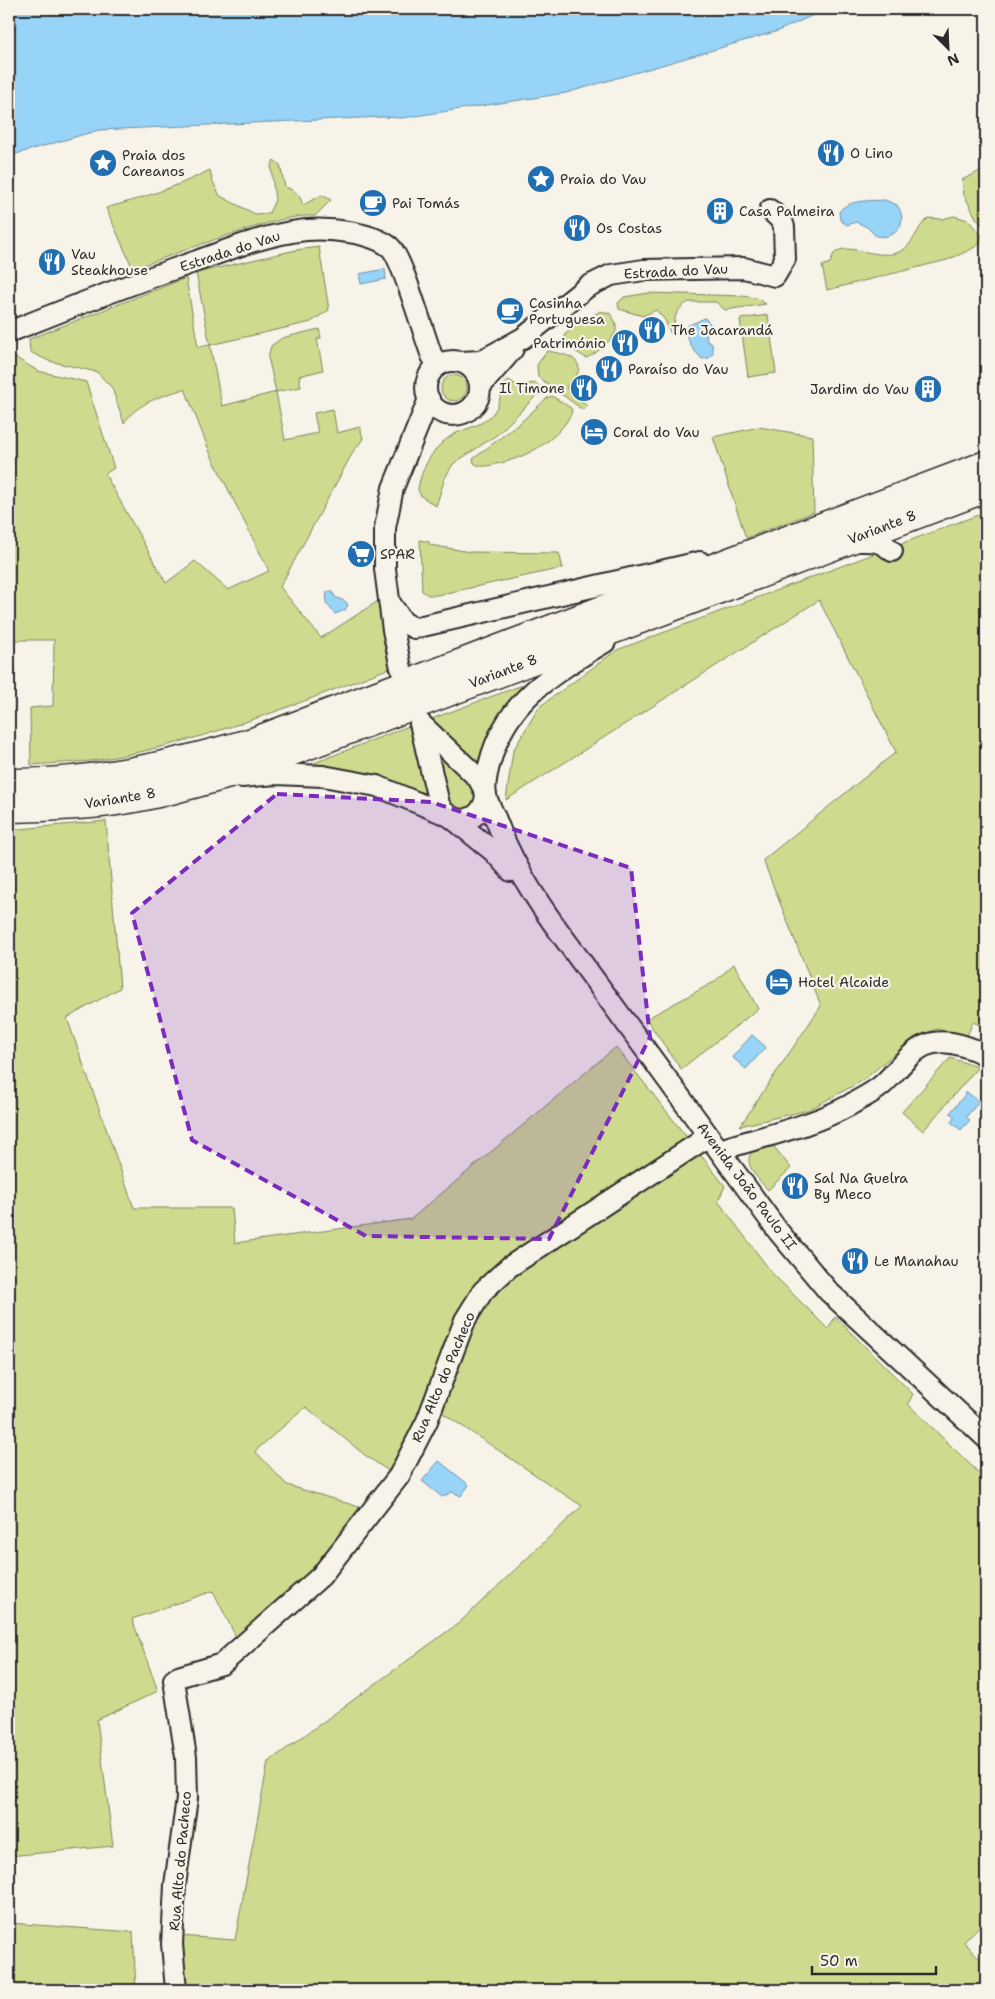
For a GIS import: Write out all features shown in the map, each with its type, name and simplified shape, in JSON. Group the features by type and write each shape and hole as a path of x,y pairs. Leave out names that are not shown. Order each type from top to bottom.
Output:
{"main road":[{"name":"Variante 8","path":"9,783 42,783 119,775 186,761 252,742 986,465"},
{"name":"Variante 8","path":"9,808 110,802 176,789 237,772 986,488"}],"street":[{"name":"Estrada do Vau","path":"461,362 481,361 523,338 587,287 612,275 630,271 744,268 775,276 785,259 784,228 782,221 770,210"},
{"name":"Estrada do Vau","path":"9,332 123,286 274,235 308,230 345,231 380,241 392,248 400,265 432,356 439,365"},
{"name":"Estrada do Vau","path":"480,387 523,338"},
{"path":"411,445 434,425 468,410 476,402 480,387 474,372 461,362 447,362 439,365 429,377 426,392 438,410 444,413 458,414"},
{"path":"429,399 393,488 385,528 386,568 401,668 405,642 414,633 429,626"},
{"path":"390,602 403,622 414,628 429,626 769,546"},
{"path":"176,789 244,777 276,774 323,776 377,786 449,817 464,820 474,817 481,810 486,794 487,773 501,730 531,691 558,670 615,636 704,595"},
{"path":"420,723 478,778 506,846 540,905 494,852 442,810 420,723"},
{"name":"Avenida João Paulo II","path":"540,905 778,1231 829,1292 986,1438"},
{"path":"715,1143 809,1123 849,1106 882,1085 903,1062 924,1046 944,1042 969,1047 986,1054"},
{"name":"Rua Alto do Pacheco","path":"176,1990 172,1944 174,1895 179,1846 187,1798 186,1758 174,1680 178,1677 222,1664 321,1576 352,1538 398,1476 427,1421 465,1320 483,1291 509,1267 647,1175 715,1143"}],"highlighted area":[{"path":"277,794 431,802 631,868 650,1037 549,1239 366,1236 192,1140 132,913"}],"green space":[{"path":"274,160 280,165 285,187 297,193 303,205 322,195 331,200 315,216 275,221 133,269 106,208 159,192 210,170 212,180 220,196 255,214 269,213 275,200 271,166"},
{"path":"986,168 986,229 976,218 964,195 962,180"},
{"path":"954,216 968,220 986,240 970,250 947,260 827,290 822,266 830,263 834,254 840,250 847,249 882,254 899,252 908,246 928,218 942,219"},
{"path":"319,247 329,310 311,322 210,345 196,273 296,250"},
{"path":"186,278 198,347 210,345 222,406 276,392 285,440 318,433 314,413 333,409 337,433 360,427 363,439 353,452 280,587 321,638 378,601 390,668 249,721 177,743 104,759 31,765 30,708 53,706 54,640 9,640 9,354 38,371 86,382 114,468 105,474 166,583 195,561 228,590 269,571 211,455 185,389 159,397 143,405 129,416 124,423 112,388 97,372 49,361 30,352 29,339"},
{"path":"649,293 743,296 756,298 766,304 725,310 716,302 689,302 681,308 676,316 674,335 671,334 665,320 656,310 643,316 619,309 618,303 624,297"},
{"path":"600,311 611,314 616,324 616,330 604,346 586,358 569,346 565,339 565,334"},
{"path":"768,315 776,373 748,377 740,319"},
{"path":"319,329 321,338 317,339 323,370 299,376 301,387 276,392 268,357 271,346 282,338"},
{"path":"547,351 570,357 578,364 577,375 566,387 587,406 583,410 538,377 537,365"},
{"path":"454,375 463,379 467,388 463,397 454,401 445,397 441,388 445,379"},
{"path":"509,380 518,386 535,383 542,388 498,434 453,464 445,478 436,506 421,496 418,490 427,463 438,447 452,435 479,424 491,416 498,405 504,383"},
{"path":"552,396 571,408 572,412 559,431 550,439 530,452 507,461 485,466 479,466 474,463 473,459 521,422 547,398"},
{"path":"759,427 812,436 814,512 746,538 713,437"},
{"path":"986,512 986,1028 973,1022 966,1038 937,1029 915,1037 862,1081 808,1110 740,1126 821,1006 763,860 896,752 819,600 506,800 513,751 539,707 617,650"},
{"path":"420,540 429,542 430,545 470,552 559,553 563,568 437,595 428,595 422,591"},
{"path":"528,683 482,773 426,721"},
{"path":"12,684 14,767 9,767 9,685"},
{"path":"414,724 429,797 365,777 309,765"},
{"path":"439,756 442,756 477,790 475,804 462,809 449,804"},
{"path":"106,821 120,988 67,1018 134,1208 232,1208 235,1243 411,1219 616,1047 725,1186 718,1201 772,1273 828,1329 835,1317 913,1394 908,1404 986,1480 986,1919 964,1942 986,1965 986,1990 262,1990 247,1988 242,1990 185,1990 180,1936 235,1940 268,1762 459,1623 582,1506 426,1402 395,1475 366,1456 306,1407 255,1451 287,1485 366,1509 337,1544 289,1594 238,1641 213,1591 132,1619 158,1691 97,1720 113,1846 9,1856 9,830"},
{"path":"734,964 758,1009 681,1069 646,1019 714,982"},
{"path":"950,1058 978,1067 923,1131 902,1112"},
{"path":"771,1143 791,1168 768,1190 756,1176 749,1163 749,1157 760,1147"},
{"path":"9,1923 133,1932 136,1990 9,1990"}],"water":[{"path":"9,9 827,9 778,31 566,93 402,118 383,117 99,130 9,156"},
{"path":"885,200 897,205 902,218 899,228 890,235 876,236 867,227 856,222 847,225 840,220 839,212 848,205"},
{"path":"385,269 386,279 361,284 359,274"},
{"path":"705,318 713,327 706,335 707,341 712,344 713,353 709,358 702,359 692,348 684,330 687,326"},
{"path":"332,591 335,597 346,602 348,605 345,610 335,614 326,603 327,592"},
{"path":"752,1035 766,1047 746,1069 732,1057"},
{"path":"967,1092 979,1102 966,1117 970,1120 961,1130 951,1122 955,1117 950,1113"},
{"path":"439,1461 469,1485 461,1496 452,1492 442,1497 422,1481"}],"place":[{"name":"O Lino","path":"831,153"},
{"name":"Praia dos Careanos","path":"103,163"},
{"name":"Praia do Vau","path":"541,179"},
{"name":"Pai Tomás","path":"373,203"},
{"name":"Casa Palmeira","path":"720,211"},
{"name":"Os Costas","path":"577,228"},
{"name":"Vau Steakhouse","path":"52,262"},
{"name":"Casinha Portuguesa","path":"510,311"},
{"name":"The Jacarandá","path":"652,330"},
{"name":"Património","path":"625,343"},
{"name":"Paraíso do Vau","path":"609,369"},
{"name":"Il Timone","path":"584,388"},
{"name":"Jardim do Vau","path":"928,389"},
{"name":"Coral do Vau","path":"594,432"},
{"name":"SPAR","path":"361,554"},
{"name":"Hotel Alcaide","path":"779,982"},
{"name":"Sal Na Guelra By Meco","path":"795,1186"},
{"name":"Le Manahau","path":"855,1261"}]}
